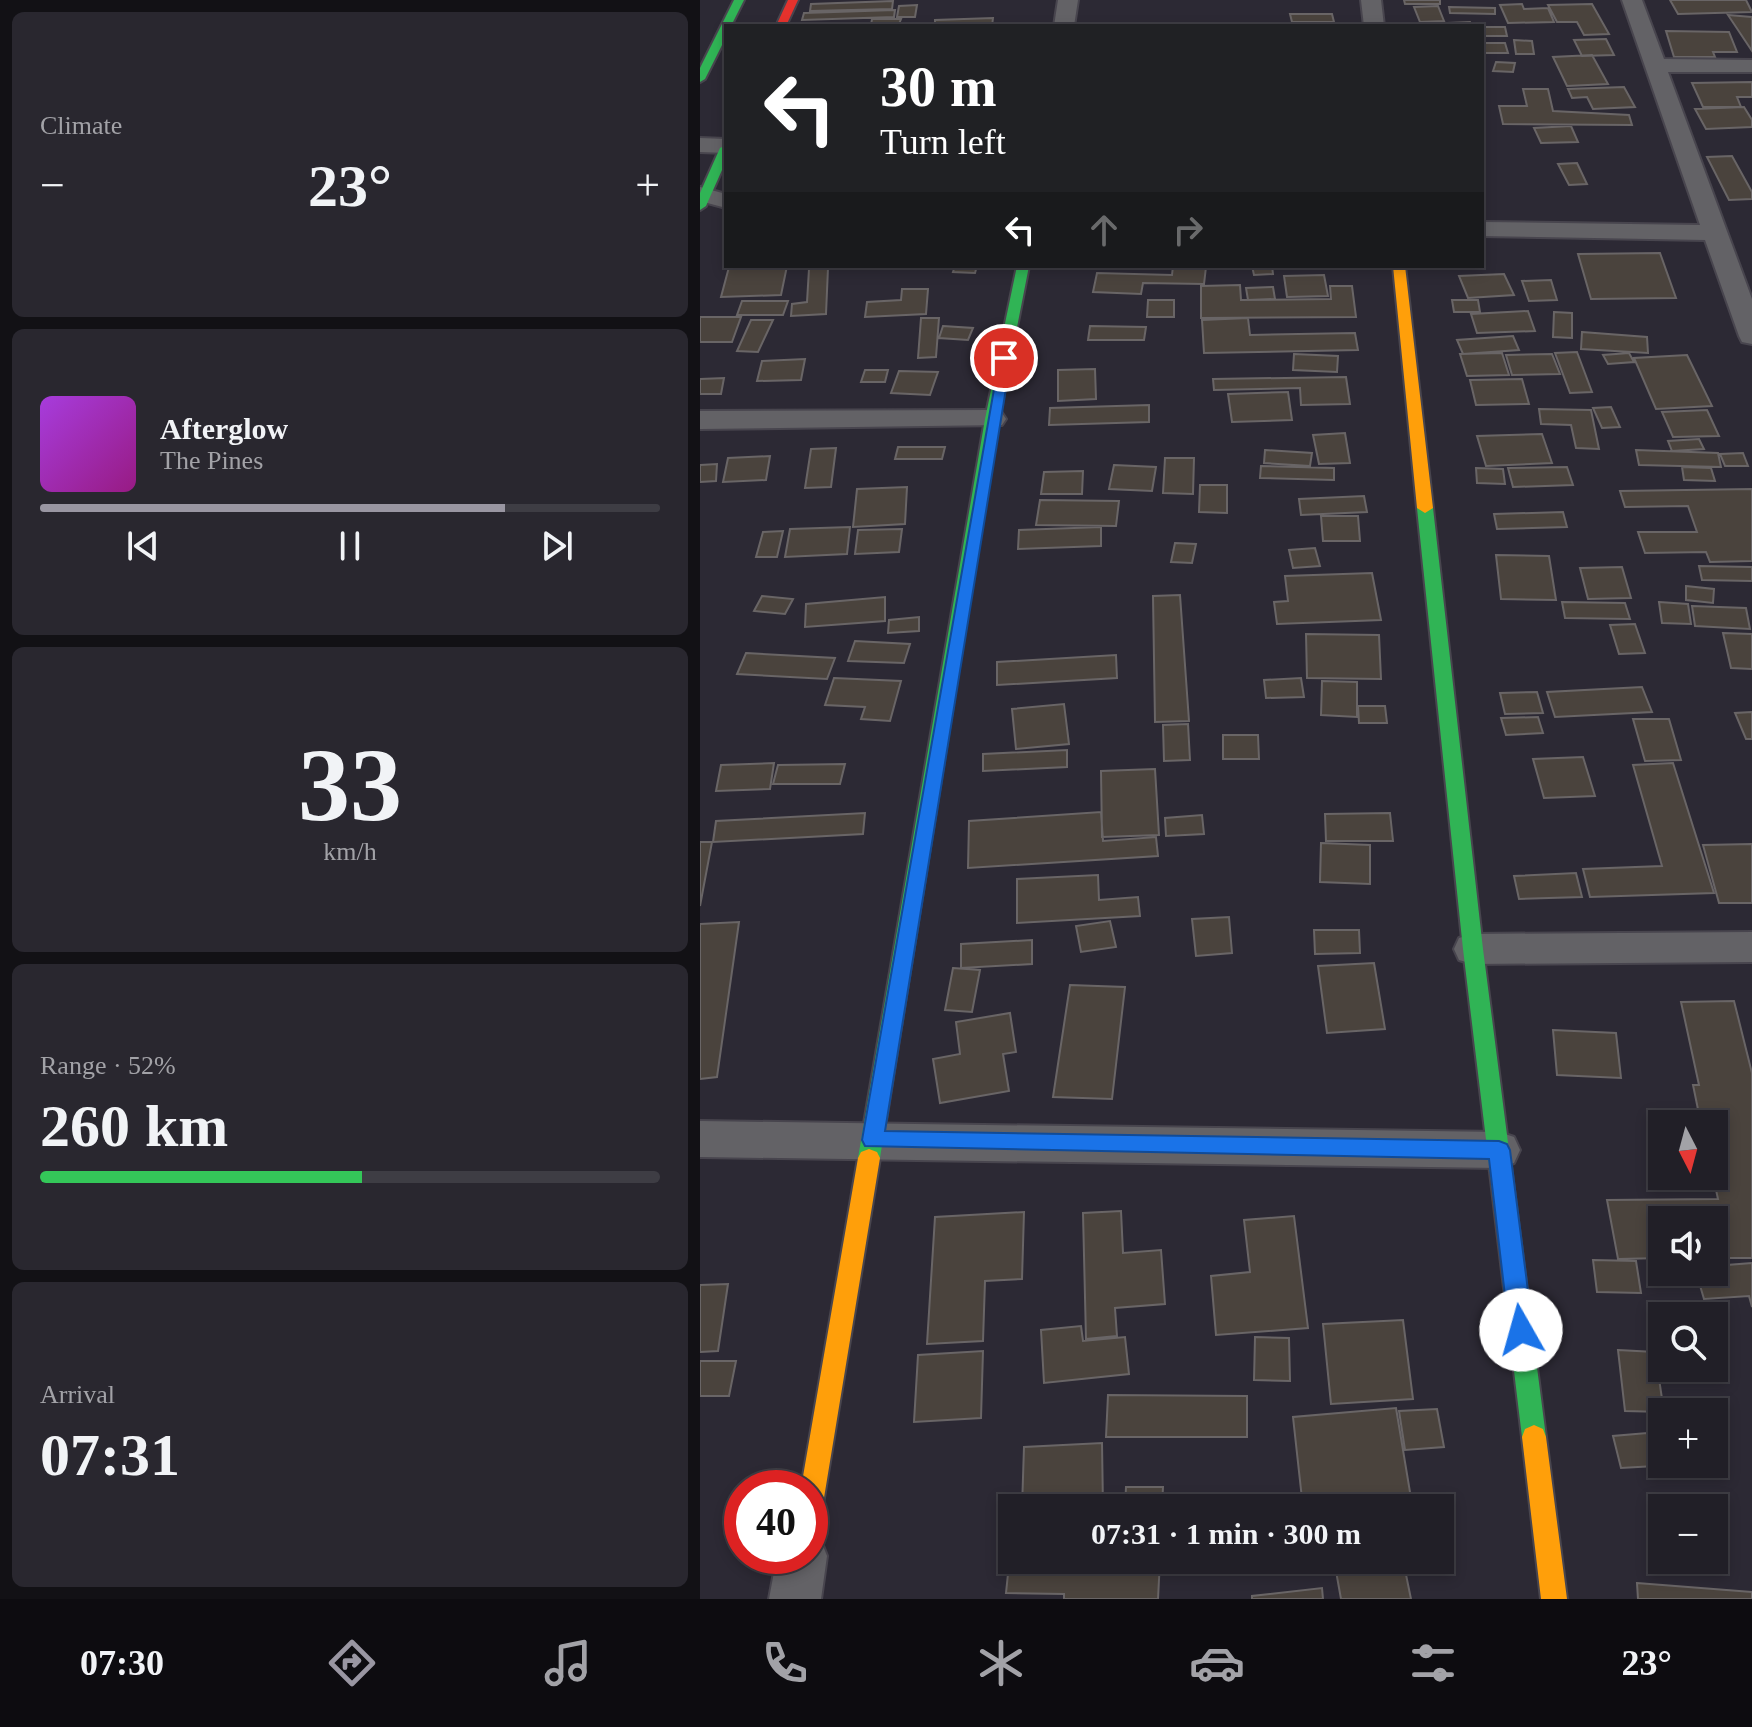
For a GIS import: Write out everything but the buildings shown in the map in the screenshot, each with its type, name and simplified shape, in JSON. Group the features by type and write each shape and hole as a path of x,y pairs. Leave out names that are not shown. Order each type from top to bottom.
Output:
{"street":[{"path":"727,24 739,0"},
{"path":"782,24 793,0"},
{"path":"1064,24 1068,0"},
{"path":"1371,0 1374,24"},
{"path":"1632,0 1752,336"},
{"path":"700,79 723,33"},
{"path":"1655,65 1752,66"},
{"path":"700,145 724,147"},
{"path":"706,202 724,152"},
{"path":"1484,229 1714,233"},
{"path":"817,1470 992,419 1023,268"},
{"path":"1399,268 1473,949 1554,1599"},
{"path":"700,420 992,419"},
{"path":"1473,949 1752,947"},
{"path":"700,1139 1499,1150"},
{"path":"795,1599 799,1574"}],"traffic: fast":[{"path":"727,24 739,0"},
{"path":"700,79 724,30"},
{"path":"700,206 724,152"},
{"path":"869,1158 992,419 1023,268"},
{"path":"1425,508 1473,949 1534,1437"}],"traffic: slow":[{"path":"1399,268 1425,508"},
{"path":"817,1470 869,1158"},
{"path":"1534,1437 1554,1599"}],"traffic: jam":[{"path":"782,24 793,0"}],"route":[{"path":"1004,358 873,1140 1499,1150 1521,1330"}]}
